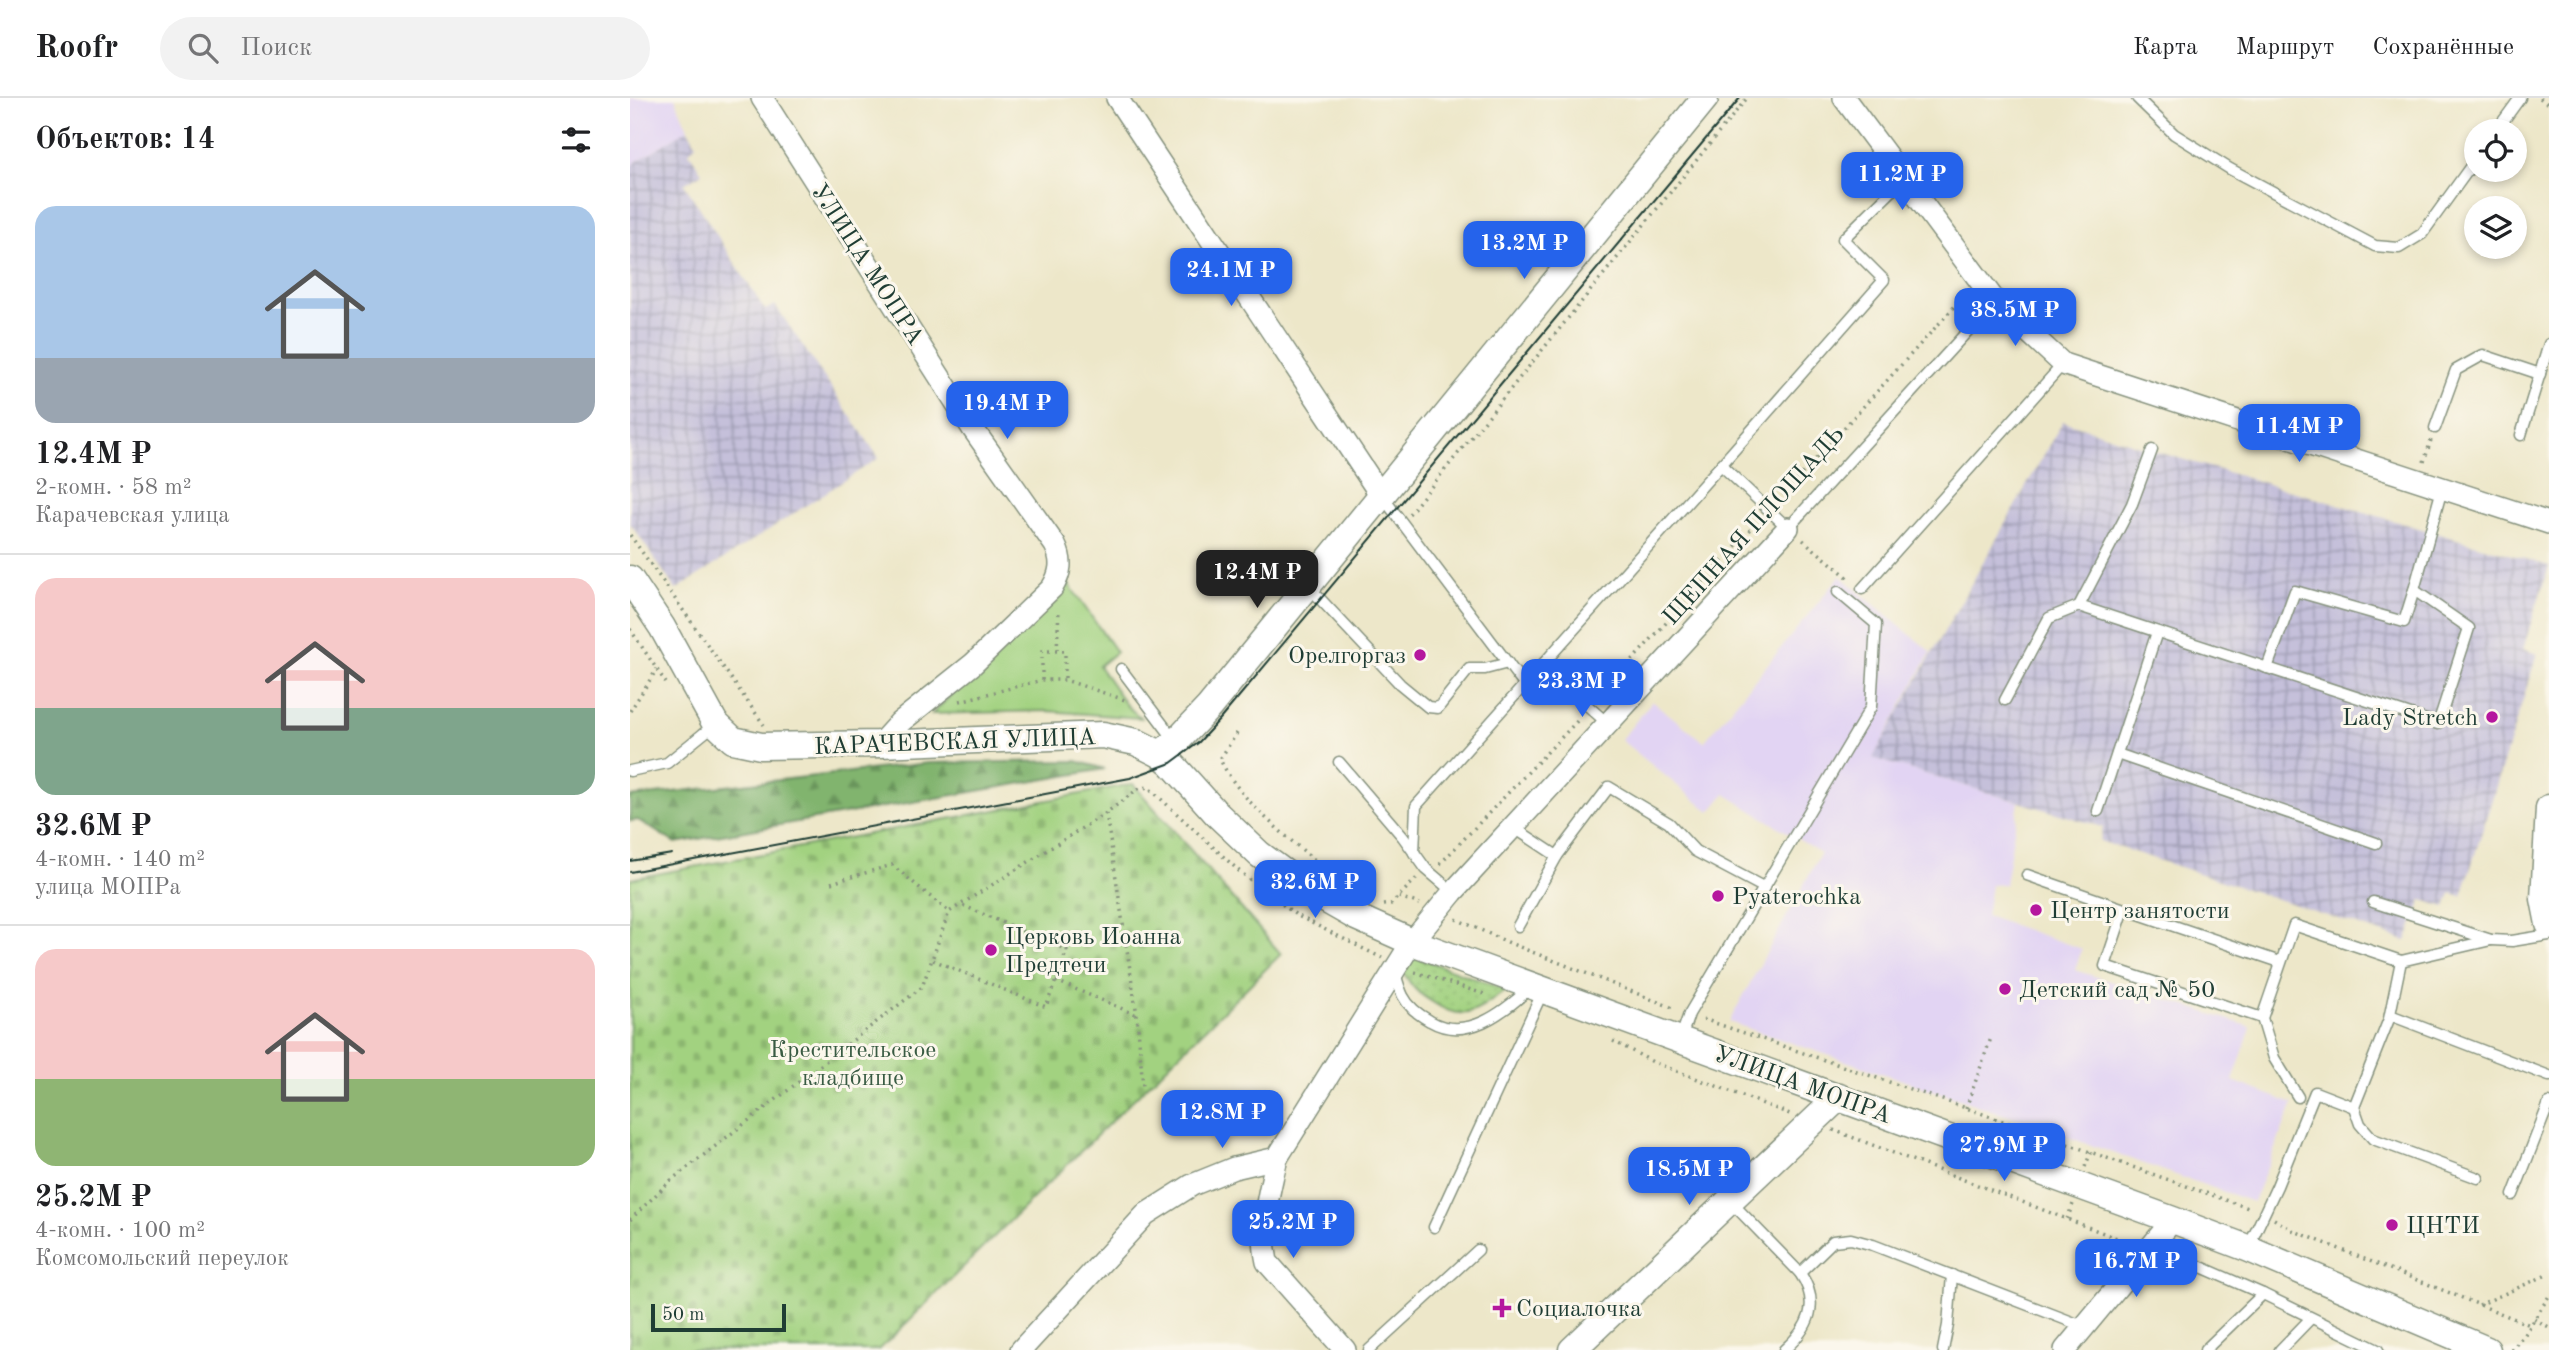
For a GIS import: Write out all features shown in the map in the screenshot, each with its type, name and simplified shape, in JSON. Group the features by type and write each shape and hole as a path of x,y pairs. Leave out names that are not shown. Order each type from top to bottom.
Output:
{"street":[{"name":"УЛИЦА МОПРА","path":"762,98 973,429 1055,545 1061,558 1057,579"},
{"path":"1116,98 1380,494"},
{"path":"1168,748 1209,707 1705,98"},
{"path":"1844,98 1995,301 2063,364 2549,523"},
{"name":"ЩЕПНАЯ ПЛОЩАДЬ","path":"1345,1350 1267,1262 1262,1243 1263,1221 1277,1158 1412,942 1453,892 1788,528"},
{"path":"630,579 662,627 715,723"},
{"path":"880,744 899,723 973,664 1052,588 1057,579"},
{"name":"КАРАЧЕВСКАЯ УЛИЦА","path":"715,723 733,740 761,746 1103,735 1168,748"},
{"name":"УЛИЦА МОПРА","path":"1168,748 1171,763 1216,814 1259,853 1305,888 1356,917 1529,993 1679,1040 2247,1248 2487,1350"},
{"path":"2549,808 2544,899 2549,924"},
{"path":"1572,1350 1839,1097"},
{"path":"1021,1350 1146,1214 1192,1185 1234,1168 1277,1158"},
{"path":"2065,1350 2173,1220"}],"lane":[{"path":"2137,98 2174,134 2230,169 2375,246 2399,248 2421,234 2464,175"},
{"path":"2505,119 2520,98"},
{"path":"1414,853 1416,806 1884,280 1843,239 1904,179"},
{"name":"ЩЕПНАЯ ПЛОЩАДЬ","path":"1788,528 1995,301"},
{"path":"2521,435 2549,344"},
{"path":"2435,428 2456,370 2483,355 2540,374"},
{"path":"1862,589 2063,364"},
{"path":"2079,606 2132,504 2152,450"},
{"path":"1721,465 1788,528"},
{"path":"2267,668 2295,591 2404,622 2442,489"},
{"path":"1380,494 1525,686"},
{"path":"1307,585 1400,684 1428,707 1438,708 1469,669 1485,669 1508,663"},
{"path":"2005,700 2049,618 2079,606 2438,724 2469,628 2414,590"},
{"path":"1679,1040 1689,1014 1871,707 1876,624 1838,592"},
{"path":"2098,811 2157,632"},
{"path":"1543,666 1607,723"},
{"path":"1121,669 1168,748"},
{"path":"630,771 667,763 715,723"},
{"path":"2117,754 2376,843"},
{"path":"1339,762 1429,871 1453,892"},
{"path":"1518,926 1557,856 1609,787 1669,823 1695,850 1763,887"},
{"path":"1514,827 1557,856"},
{"path":"2027,875 2280,962"},
{"path":"2373,902 2491,940 2512,942 2549,935"},
{"path":"2124,909 2105,966 2262,1018"},
{"path":"2298,1097 2274,1058 2262,1018 2294,925 2401,961 2491,940"},
{"path":"2401,961 2390,1015 2354,1107 2360,1124 2373,1139 2477,1178"},
{"path":"1396,968 1403,997 1417,1014 1442,1028 1459,1030 1484,1022 1529,993"},
{"path":"1434,1227 1529,993"},
{"path":"2390,1015 2549,1076"},
{"path":"2247,1248 2265,1214 2315,1092 2354,1107"},
{"path":"2513,1195 2549,1103"},
{"path":"1730,1201 1806,1282 1809,1319 1799,1336 1784,1350"},
{"path":"1800,1273 1833,1241 1851,1239 1873,1245 2085,1327"},
{"path":"2151,1248 2263,1294 2378,1350"},
{"path":"1369,1350 1478,1250"},
{"path":"1943,1350 1952,1275"},
{"path":"2204,1350 2263,1294"},
{"path":"2280,1350 2311,1318"}],"path":[{"path":"1401,523 1747,98"},
{"path":"2540,98 2549,105"},
{"path":"1380,905 1391,904 1429,871 1589,708 1979,280"},
{"path":"2418,481 2435,428"},
{"path":"1788,528 1862,589"},
{"path":"630,535 768,730"},
{"path":"1057,579 1057,650"},
{"path":"1042,680 1042,651 1057,650 1065,651 1065,680"},
{"path":"630,711 657,669"},
{"path":"950,703 1042,680 1065,680 1130,702"},
{"path":"1237,733 1220,759 1226,772 1280,830 1342,882"},
{"path":"630,1220 670,1181 922,987 949,912 1106,813 1138,789 1148,787 1239,871 1296,915 1396,968 1529,993"},
{"path":"1106,813 1137,1014 1143,1087"},
{"path":"831,883 892,865 949,912"},
{"path":"1399,897 1689,1014 2265,1214 2292,1230 2530,1325"},
{"path":"933,960 1046,1007 1067,950 962,905"},
{"path":"1056,981 1137,1014"},
{"path":"1603,1037 1653,1062 2151,1248"},
{"path":"1966,1108 1991,1038"},
{"path":"2479,1305 2549,1274"},
{"path":"2511,1350 2549,1296"},
{"path":"2534,1319 2549,1327"}],"shaded area":[{"path":"630,98 675,98 688,129 630,166"},
{"path":"688,129 696,144 689,152 702,173 684,184 765,310 775,305 879,458 676,590 630,523 630,166"},
{"path":"2063,421 2161,453 2549,566 2523,649 2537,654 2462,896 2451,893 2446,907 2422,900 2406,941 2100,841 2103,827 1873,758"},
{"path":"1840,576 1931,652 1873,758 2019,802 2005,884 1991,885 1986,916 2082,949 2075,970 2251,1027 2233,1081 2293,1104 2253,1202 1729,1022 1821,853 1725,794 1710,812 1621,740 1652,701 1704,742"}],"green space":[{"path":"1066,580 1116,652 1099,666 1127,706 1141,718 1047,711 932,714"},
{"path":"1076,761 1105,769 675,843 638,820 630,821 630,797 929,763"},
{"name":"Крестительское кладбище","path":"1133,784 1281,954 879,1350 630,1350 630,879"},
{"path":"1414,956 1506,990 1472,1012 1455,1013 1428,999 1410,983 1404,973"}],"tram line":[{"path":"630,872 1130,778 1171,763 1198,743 1221,718 1740,98"},
{"path":"630,861 672,854"}],"place":[{"name":"Орелгоргаз","path":"1420,655"},
{"name":"Lady Stretch","path":"2492,717"},
{"name":"Pyaterochka","path":"1718,896"},
{"name":"Центр занятости","path":"2036,910"},
{"name":"Церковь Иоанна Предтечи","path":"991,950"},
{"name":"Детский сад № 50","path":"2005,989"},
{"name":"ЦНТИ","path":"2392,1225"},
{"name":"Социалочка","path":"1502,1308"}]}
